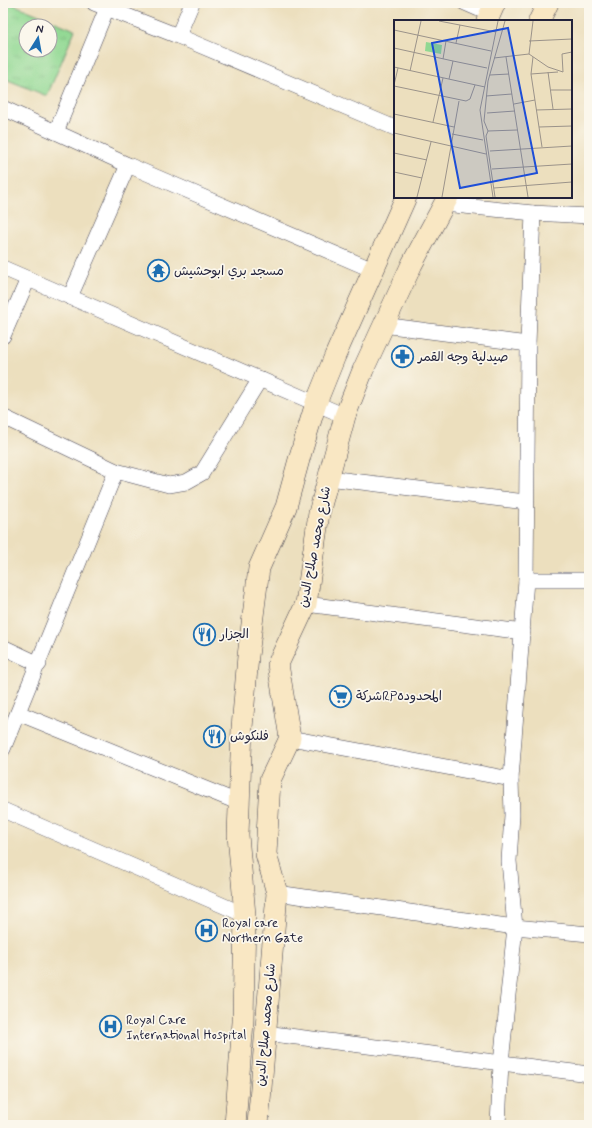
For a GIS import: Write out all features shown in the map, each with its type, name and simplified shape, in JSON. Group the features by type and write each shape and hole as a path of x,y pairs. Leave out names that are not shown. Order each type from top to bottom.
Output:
{"main road":[{"path":"540,20 548,3"},
{"name":"شارع محمد صلاح الدين","path":"235,1125 243,1022 245,914 238,835 242,728 248,656 259,568 286,507 316,403 335,356 406,198"},
{"name":"شارع محمد صلاح الدين","path":"258,1125 277,893 266,854 270,780 290,738 278,664 306,604 319,513 345,416 412,264 446,201"}],"street":[{"path":"178,36 192,3"},
{"path":"465,3 491,13"},
{"path":"56,132 101,6 178,36 394,128"},
{"path":"3,108 128,165 373,270"},
{"path":"70,297 128,165"},
{"path":"446,201 533,213 589,216"},
{"path":"498,1125 501,1063 515,927 509,861 512,815 511,779 526,580 528,344 533,213"},
{"path":"3,268 345,416"},
{"path":"3,336 28,279"},
{"path":"384,326 528,344"},
{"path":"3,417 116,471 169,485 186,482 202,473 260,379"},
{"path":"3,749 39,664 116,471"},
{"path":"328,478 526,502"},
{"path":"526,580 589,580"},
{"path":"306,604 523,632"},
{"path":"3,647 39,664"},
{"path":"18,713 240,803"},
{"path":"290,738 511,779"},
{"path":"3,810 245,914"},
{"path":"277,893 515,927 589,934"},
{"path":"265,1034 589,1074"}],"green space":[{"path":"3,3 10,3 46,18 18,18 18,58 58,58 58,23 75,30 47,96 3,78"}],"place":[{"name":"مسجد بري ابوحشيش","path":"158,271"},
{"name":"صيدلية وجه القمر","path":"402,357"},
{"name":"الجزار","path":"204,634"},
{"name":"شركةRPالمحدوده","path":"341,696"},
{"name":"فلنكوش","path":"215,736"},
{"name":"Royal care Northern Gate","path":"207,930"},
{"name":"Royal Care International Hospital","path":"110,1027"}]}
